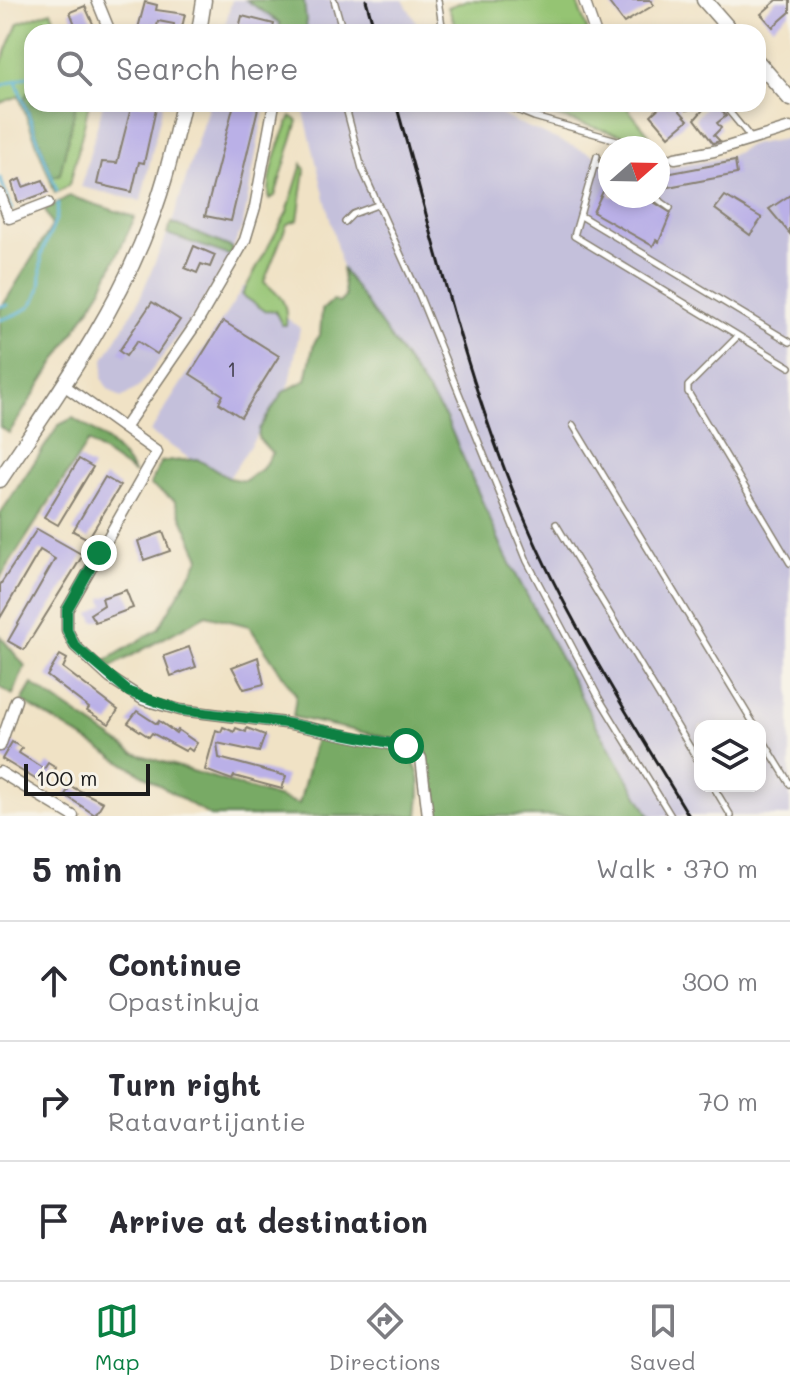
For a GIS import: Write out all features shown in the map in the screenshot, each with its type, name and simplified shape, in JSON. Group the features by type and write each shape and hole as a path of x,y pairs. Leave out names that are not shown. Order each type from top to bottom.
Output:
{"street":[{"path":"97,0 107,24"},
{"path":"200,24 204,0"},
{"path":"584,0 592,24"},
{"path":"704,0 725,24"},
{"path":"766,71 790,99"},
{"path":"0,480 65,386 114,301 145,236 181,112"},
{"path":"125,427 198,321 245,240 255,207 273,112"},
{"path":"675,158 714,151 790,128"},
{"path":"0,194 9,218 48,203"},
{"path":"65,386 157,452 82,581 66,620 70,639 94,664 129,692 153,703 327,731 414,749 421,758 428,816"},
{"path":"0,746 16,700"},
{"path":"0,772 73,816"}],"lane":[{"path":"334,0 341,24"},
{"path":"438,0 442,24"},
{"path":"347,112 362,169 420,297 527,561 599,698 671,816"},
{"path":"522,112 603,136"},
{"path":"730,112 751,138"},
{"path":"597,156 574,236 790,367"},
{"path":"670,157 675,158"},
{"path":"345,222 353,214 377,205"},
{"path":"581,216 790,342"},
{"path":"737,337 688,386 688,392 790,563"},
{"path":"573,425 751,720"},
{"path":"556,524 694,754"},
{"path":"766,745 790,784"},
{"path":"717,792 731,816"}],"shaded area":[{"path":"232,0 246,0 281,23 281,24 225,24"},
{"path":"304,0 403,0 417,24 306,24"},
{"path":"101,112 161,112 141,201 81,187"},
{"path":"207,112 264,112 243,225 233,248 172,223"},
{"path":"304,112 496,112 598,157 598,208 670,208 670,168 728,157 750,145 790,138 790,816 650,816 595,723 505,554 446,418 342,268"},
{"path":"167,234 231,256 193,317 138,388 121,398 108,389 102,379 104,359 136,307"},
{"path":"244,286 300,328 290,383 226,483 150,432"}],"green space":[{"path":"246,0 304,0 306,24 280,23"},
{"path":"467,0 576,0 585,24 455,24 448,7"},
{"path":"51,11 57,24 24,24 24,109 19,96 0,103 0,66 18,23"},
{"path":"25,112 87,112 71,180 68,186 55,193"},
{"path":"29,112 74,112 60,174 53,177"},
{"path":"540,112 631,112 650,136 625,136"},
{"path":"291,116 298,121 275,196 269,199 273,167"},
{"path":"302,164 305,170 298,220 287,224 264,282 284,305 286,325 282,325 275,311 264,310 242,295 287,212"},
{"path":"69,196 135,217 100,292 9,433 0,427 0,310 52,226 45,210"},
{"path":"172,223 233,248 231,256 167,234"},
{"path":"342,268 446,418 505,554 595,723 650,816 437,816 425,746 293,717 296,695 249,626 206,615 111,667 105,661 158,629 200,558 174,500 150,485 161,462 197,459 229,478 244,481 262,469 272,453 258,438 259,429 283,392 306,380 314,343 320,335 322,310 333,300 339,303 345,297"},
{"path":"73,418 108,442 135,474 88,442 0,578 0,514 59,425"},
{"path":"0,636 25,666 13,695 0,687"},
{"path":"32,684 134,753 299,804 317,734 389,747 412,761 418,772 418,816 210,816 22,701"}],"building":[{"path":"607,0 650,0 654,5 624,23"},
{"path":"777,0 790,0 790,12 773,27 761,14"},
{"path":"145,2 157,5 156,10 185,14 183,24 158,21 157,24 139,24"},
{"path":"85,6 93,24 75,24 70,12"},
{"path":"242,16 274,24 240,24"},
{"path":"130,112 155,112 144,163 139,162 132,192 97,184 102,162 117,163"},
{"path":"232,112 257,112 231,221 205,216"},
{"path":"654,112 681,112 688,120 669,136 651,115"},
{"path":"701,112 723,112 726,116 717,123 721,128 714,135 720,141 713,143 695,119"},
{"path":"735,161 737,174 670,187 670,173"},
{"path":"20,179 23,187 43,180 48,192 18,203 12,183"},
{"path":"790,195 790,234 769,209"},
{"path":"725,196 762,218 750,235 715,209"},
{"path":"598,202 598,208 663,208 671,213 659,242 656,240 653,246 593,212"},
{"path":"194,246 215,255 210,267 201,264 197,273 185,268"},
{"path":"152,302 180,320 157,354 137,341 126,356 119,351"},
{"path":"223,321 279,356 241,417 219,403 223,395 190,374"},
{"path":"79,459 93,467 58,525 44,517"},
{"path":"105,477 120,486 88,539 73,531"},
{"path":"37,529 83,555 24,650 8,641 55,559 40,550 0,618 0,585"},
{"path":"163,532 170,551 144,560 138,541"},
{"path":"126,590 133,608 95,622 90,614 104,605 102,598"},
{"path":"189,647 196,667 171,676 164,656"},
{"path":"60,655 67,659 63,668 118,710 109,724 87,711 89,708 47,676"},
{"path":"258,657 264,684 244,689 232,667"},
{"path":"137,711 176,733 178,730 197,743 192,751 188,748 185,751 152,733 149,737 128,723"},
{"path":"223,727 234,732 236,728 246,732 247,728 265,735 259,752 217,743 219,758 286,776 282,789 234,776 232,780 205,770 216,730 221,732"},
{"path":"12,742 22,748 19,753 44,769 48,763 56,768 45,785 2,759"},
{"path":"70,786 103,802 95,815 65,795"}],"waterway":[{"path":"0,86 24,78"},
{"path":"16,81 24,102"},
{"path":"28,112 57,191"},
{"path":"0,178 12,209"},
{"path":"0,320 17,314 35,301 40,285 41,256 55,221 58,203"},
{"path":"0,306 8,305"}],"railway":[{"path":"366,0 373,24"},
{"path":"398,112 469,367 525,520 581,634 689,816"}],"route":[{"path":"99,553 67,610 67,630 75,646 129,692 162,707 285,723 406,746"}]}
